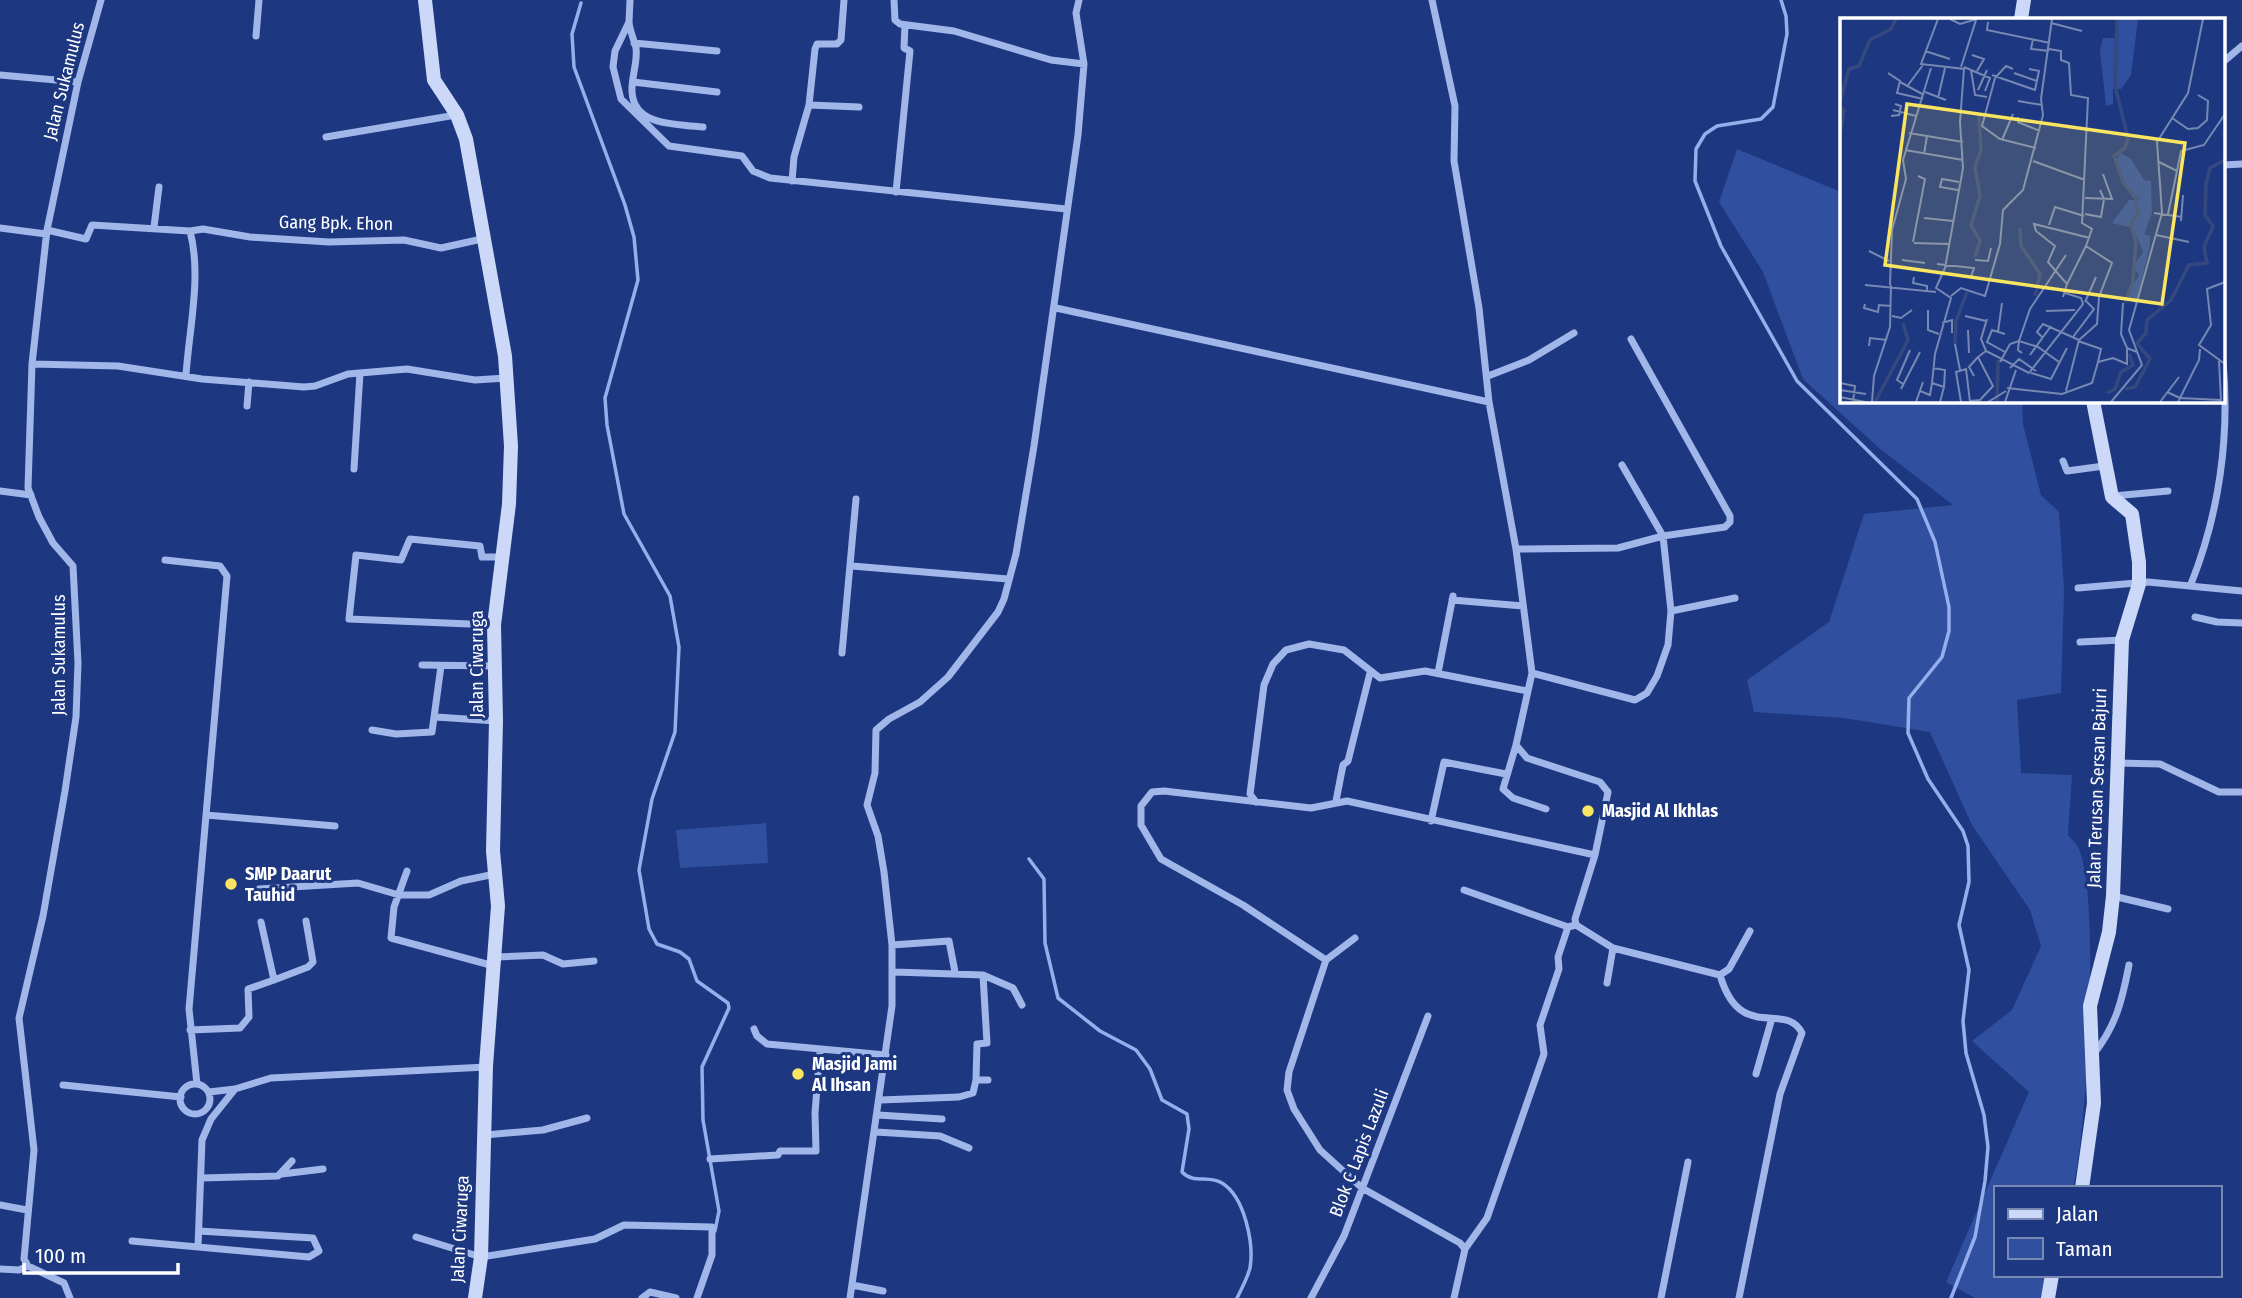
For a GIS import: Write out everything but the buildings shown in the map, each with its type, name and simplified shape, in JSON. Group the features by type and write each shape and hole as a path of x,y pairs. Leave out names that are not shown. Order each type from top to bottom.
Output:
{"street":[{"name":"Jalan Sukamulus","path":"28,1266 24,1259 34,1150 19,1018 43,916 65,791 76,717 78,663 72,566 53,543 31,495 27,451 32,364 46,232 78,82 101,0"},
{"path":"256,36 259,0"},
{"name":"Jalan Ciwaruga","path":"425,0 435,80 457,115 466,139 507,378 511,446 509,504 494,625 495,962 486,1066 481,1257 475,1298"},
{"path":"630,0 629,22 634,43 634,101 646,117 703,127"},
{"path":"792,181 794,157 809,105 817,44 837,44 841,40 844,0"},
{"path":"894,0 895,20 905,25 954,31 1051,60 1084,64"},
{"path":"850,1298 876,1132 894,972 878,836 867,805 874,773 876,730 929,695 967,655 1002,606 1018,546 1056,308 1066,209 1078,135 1084,64 1076,13 1079,0"},
{"path":"1432,0 1455,106 1454,161 1488,376 1489,402 1516,549 1531,673 1516,745 1503,789 1508,795 1546,809"},
{"path":"2021,18 2024,0"},
{"path":"629,22 615,51 615,87 628,109 660,140 679,149 742,156 759,175 792,181 1066,209"},
{"path":"895,192 910,51 904,48 905,25"},
{"path":"634,43 717,51"},
{"path":"2224,61 2242,46"},
{"path":"0,75 78,82"},
{"path":"633,82 717,92"},
{"path":"809,105 859,107"},
{"path":"326,138 457,115"},
{"path":"2224,164 2242,164"},
{"path":"154,227 159,187"},
{"name":"Gang Bpk. Ehon","path":"46,232 86,239 92,225 154,227 190,231 203,229 250,237 329,242 404,240 441,248 482,239"},
{"path":"0,228 46,232"},
{"path":"186,375 195,248 190,231"},
{"path":"1056,308 1489,402"},
{"path":"1488,376 1529,360 1574,333"},
{"path":"1516,549 1618,548 1663,536 1725,527 1730,520 1632,339"},
{"path":"32,364 118,366 249,382 315,386 348,374 407,369 475,380 507,378"},
{"path":"354,469 360,373"},
{"path":"247,407 249,382"},
{"path":"2191,584 2217,503 2225,419 2224,390"},
{"name":"Jalan Terusan Sersan Bajuri","path":"2082,1186 2094,1103 2090,1006 2109,932 2113,896 2122,640 2139,584 2137,540 2132,514 2112,496 2093,402"},
{"path":"2063,461 2067,471 2104,466"},
{"path":"1531,673 1641,699 1657,676 1668,645 1671,611 1663,536 1622,465"},
{"path":"0,491 31,495"},
{"path":"2112,496 2168,491"},
{"path":"842,653 856,499"},
{"path":"494,625 349,619 352,582 356,555 401,560 410,538 482,546 482,557 502,557"},
{"path":"165,560 220,566 227,576 194,935 190,1030 197,1084"},
{"path":"852,566 1008,579"},
{"path":"2078,588 2191,584 2242,591"},
{"path":"1438,673 1453,598 1523,606"},
{"path":"1671,611 1735,598"},
{"path":"2195,617 2217,622 2242,623"},
{"path":"2080,642 2122,640"},
{"path":"1256,802 1250,794 1264,685 1273,664 1286,650 1309,644 1344,650 1370,673 1380,678 1420,671 1527,691"},
{"path":"422,665 494,666"},
{"path":"372,730 426,734 432,732 441,666"},
{"path":"1336,801 1343,765 1348,761 1370,673"},
{"path":"436,717 496,721"},
{"path":"1454,1298 1465,1249 1487,1218 1544,1054 1540,1025 1559,969 1558,957 1575,919 1595,855 1607,805 1607,788 1527,758 1516,745"},
{"path":"1431,821 1444,762 1506,774"},
{"path":"2116,763 2160,764 2219,792 2242,792"},
{"path":"1326,960 1243,905 1161,859 1141,825 1141,806 1152,792 1164,791 1311,808 1336,801 1500,833 1595,855"},
{"path":"206,815 335,826"},
{"path":"407,871 392,918 391,938 495,962 543,955 563,964 594,961"},
{"path":"259,888 358,883 399,895 429,895 461,881 495,874"},
{"path":"1464,890 1572,926 1613,948 1720,975"},
{"path":"2113,896 2168,909"},
{"path":"190,1030 240,1028 249,1017 248,989 307,967 313,962 306,920"},
{"path":"261,922 274,980"},
{"path":"1720,975 1728,969 1750,931"},
{"path":"1355,938 1326,960 1289,1072 1287,1090 1294,1109 1320,1150 1362,1188 1460,1243 1465,1249"},
{"path":"892,946 949,941 955,972"},
{"path":"1606,983 1613,948"},
{"path":"2092,1056 2110,1033 2120,1012 2129,965"},
{"path":"894,972 983,975 1013,988 1022,1005"},
{"path":"880,1100 960,1097 973,1093 977,1044 987,1043 983,975"},
{"path":"1720,975 1728,999 1737,1010 1751,1016 1772,1018 1795,1025 1802,1033 1780,1094 1739,1298"},
{"name":"Blok C Lapis Lazuli","path":"1311,1298 1344,1236 1428,1016"},
{"path":"1756,1074 1772,1018"},
{"path":"754,1028 757,1036 767,1044 886,1055"},
{"path":"710,1159 778,1155 780,1151 794,1149 816,1151 820,1049"},
{"path":"181,1097 188,1086 197,1084 209,1092 235,1089 271,1078 486,1066"},
{"path":"976,1080 988,1080"},
{"path":"63,1085 181,1097"},
{"path":"198,1247 205,1131 235,1089"},
{"path":"181,1097 186,1111 201,1113 210,1102 209,1092"},
{"path":"878,1115 942,1119"},
{"path":"484,1135 543,1130 587,1118"},
{"path":"876,1132 940,1136 969,1148"},
{"path":"282,1174 292,1161"},
{"path":"1661,1298 1688,1162"},
{"path":"202,1178 324,1169"},
{"path":"0,1205 27,1210"},
{"path":"416,1237 481,1257 595,1239 624,1225 712,1227 712,1255 697,1298"},
{"path":"132,1241 309,1257 318,1255 319,1246 313,1238 199,1231"},
{"path":"0,1269 19,1270 28,1266 64,1283 69,1298"},
{"path":"2048,1298 2052,1277"},
{"path":"852,1285 883,1291"},
{"path":"642,1298 650,1292 676,1298"}],"green space":[{"path":"1737,149 1840,192 1840,402 2022,402 2023,424 2041,495 2059,512 2064,590 2061,693 2017,700 2021,773 2072,775 2068,835 2078,847 2085,872 2089,911 2089,1014 2083,1119 2073,1186 1994,1186 1994,1277 2049,1277 2044,1298 1975,1298 1946,1282 2029,1092 1972,1041 2012,1010 2041,946 2030,910 1972,825 1930,732 1844,718 1754,712 1747,680 1829,622 1864,514 1953,505 1879,448 1803,379 1763,272 1719,202"},
{"path":"766,823 768,863 680,868 676,830"}],"waterway":[{"path":"1781,0 1786,16 1787,34 1773,107 1761,119 1717,126 1705,134 1696,149 1695,181 1721,246 1797,381 1917,499 1935,542 1949,607 1949,631 1942,657 1909,698 1908,733 1928,779 1963,831 1968,846 1969,882 1959,925 1969,970 1963,1021 1966,1053 1984,1115 1988,1147 1975,1237 1951,1298"},
{"path":"581,3 572,34 574,67 625,205 634,237 638,280 605,398 607,425 624,514 670,596 679,647 675,732 652,799 639,870 649,929 657,944 680,952 689,959 697,981 728,1003 729,1008 702,1067 703,1120 719,1211 715,1231"},
{"path":"1029,859 1044,879 1045,943 1058,998 1100,1031 1136,1050 1150,1069 1162,1100 1187,1114 1189,1129 1182,1172 1191,1178 1222,1183 1237,1199 1246,1222 1251,1247 1249,1272 1237,1298"}],"place":[{"name":"Masjid Al Ikhlas","path":"1588,811"},
{"name":"SMP Daarut Tauhid","path":"231,884"},
{"name":"Masjid Jami Al Ihsan","path":"798,1074"}]}
